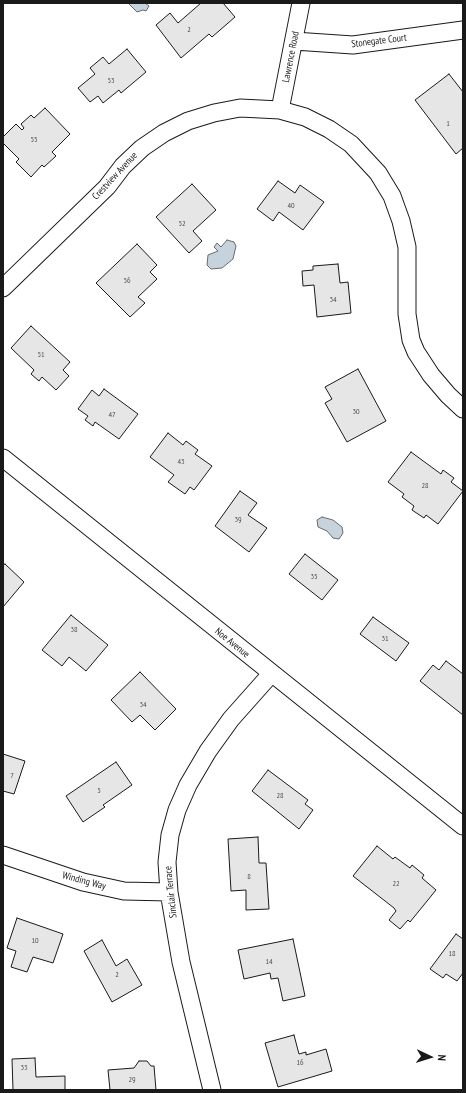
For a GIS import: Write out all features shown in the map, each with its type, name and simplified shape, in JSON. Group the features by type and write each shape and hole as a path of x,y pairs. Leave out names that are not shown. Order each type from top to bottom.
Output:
{"street":[{"name":"Lawrence Road","path":"280,110 302,3"},
{"name":"Stonegate Court","path":"294,41 353,45 463,30"},
{"name":"Crestview Avenue","path":"3,288 107,187 123,166 142,148 164,133 188,121 214,113 240,108 280,110 305,117 329,129 351,144 378,173 392,196 401,221 407,247 407,314 411,340 416,352 431,375 448,395 463,409"},
{"name":"Noe Avenue","path":"3,458 271,674 463,826"},
{"name":"Sinclair Terrace","path":"212,1090 184,978 169,892 167,862 170,835 177,810 188,785 208,751 231,719 271,674"},
{"name":"Winding Way","path":"3,855 83,882 124,891 169,892"}],"shaded area":[{"path":"128,3 145,3 149,6 146,11 143,10 137,12"},
{"path":"227,240 234,242 236,246 233,259 222,268 211,269 207,265 208,255 218,251 214,247 217,243 221,247"},
{"path":"322,517 333,520 342,527 343,533 339,539 333,538 327,531 318,527 317,520"}],"building":[{"path":"201,3 223,3 235,17 212,37 209,34 181,58 156,25 170,13 178,23"},
{"path":"127,49 146,72 121,93 119,90 103,103 98,96 90,102 78,88 95,74 90,68 103,57 109,64"},
{"path":"449,74 463,92 463,148 456,154 415,100"},
{"path":"45,108 70,134 52,152 56,156 44,167 42,165 31,177 16,162 19,159 3,143 3,137 16,124 22,130 24,128 21,124 31,115 34,118"},
{"path":"278,181 295,193 300,185 324,202 303,230 279,212 273,221 257,209"},
{"path":"192,184 216,210 193,231 202,241 189,253 156,217"},
{"path":"137,244 157,265 150,272 157,279 138,297 145,303 130,317 96,283"},
{"path":"338,264 340,283 348,282 351,313 317,317 314,285 303,286 302,271 313,270 313,266"},
{"path":"31,326 70,362 63,370 69,376 56,390 42,377 39,381 31,374 34,370 11,348"},
{"path":"358,369 386,421 347,442 325,403 332,399 325,387"},
{"path":"104,389 138,414 119,439 95,422 93,426 85,420 88,416 78,409 92,390 99,396"},
{"path":"168,433 183,445 186,441 198,450 195,454 212,466 194,490 190,487 185,494 168,482 174,475 150,457"},
{"path":"411,452 441,474 443,470 454,478 451,482 463,491 438,524 426,515 424,518 412,510 414,506 402,497 404,494 388,482"},
{"path":"240,491 257,503 248,515 267,528 249,552 215,526"},
{"path":"305,554 338,580 322,600 289,574"},
{"path":"5,564 24,582 3,607 3,565"},
{"path":"71,615 108,645 86,671 69,657 62,666 42,650"},
{"path":"373,617 409,643 396,661 360,634"},
{"path":"446,661 463,674 463,715 420,681 433,665 439,670"},
{"path":"140,672 176,709 155,730 140,715 132,722 111,700"},
{"path":"3,754 25,761 14,794 3,791"},
{"path":"116,762 132,785 103,805 105,807 83,822 66,796"},
{"path":"268,770 308,800 305,804 313,810 299,829 252,791"},
{"path":"258,837 259,863 266,863 269,909 246,910 246,890 231,891 228,839"},
{"path":"377,846 393,859 395,857 410,868 412,865 424,875 422,878 436,890 410,922 408,920 400,929 389,920 396,911 394,908 353,876"},
{"path":"17,918 63,934 53,963 33,957 27,972 11,967 16,951 7,948"},
{"path":"456,934 463,939 463,973 457,981 446,974 443,978 430,969"},
{"path":"293,939 305,996 283,1001 278,978 271,979 270,973 244,979 238,950"},
{"path":"102,940 116,966 127,959 142,985 112,1002 84,951"},
{"path":"294,1035 299,1054 306,1052 306,1055 326,1049 332,1071 278,1087 265,1043"},
{"path":"35,1058 36,1077 65,1076 65,1090 13,1090 12,1059"},
{"path":"139,1061 147,1061 151,1066 154,1066 156,1090 110,1090 108,1070 134,1068"}]}
